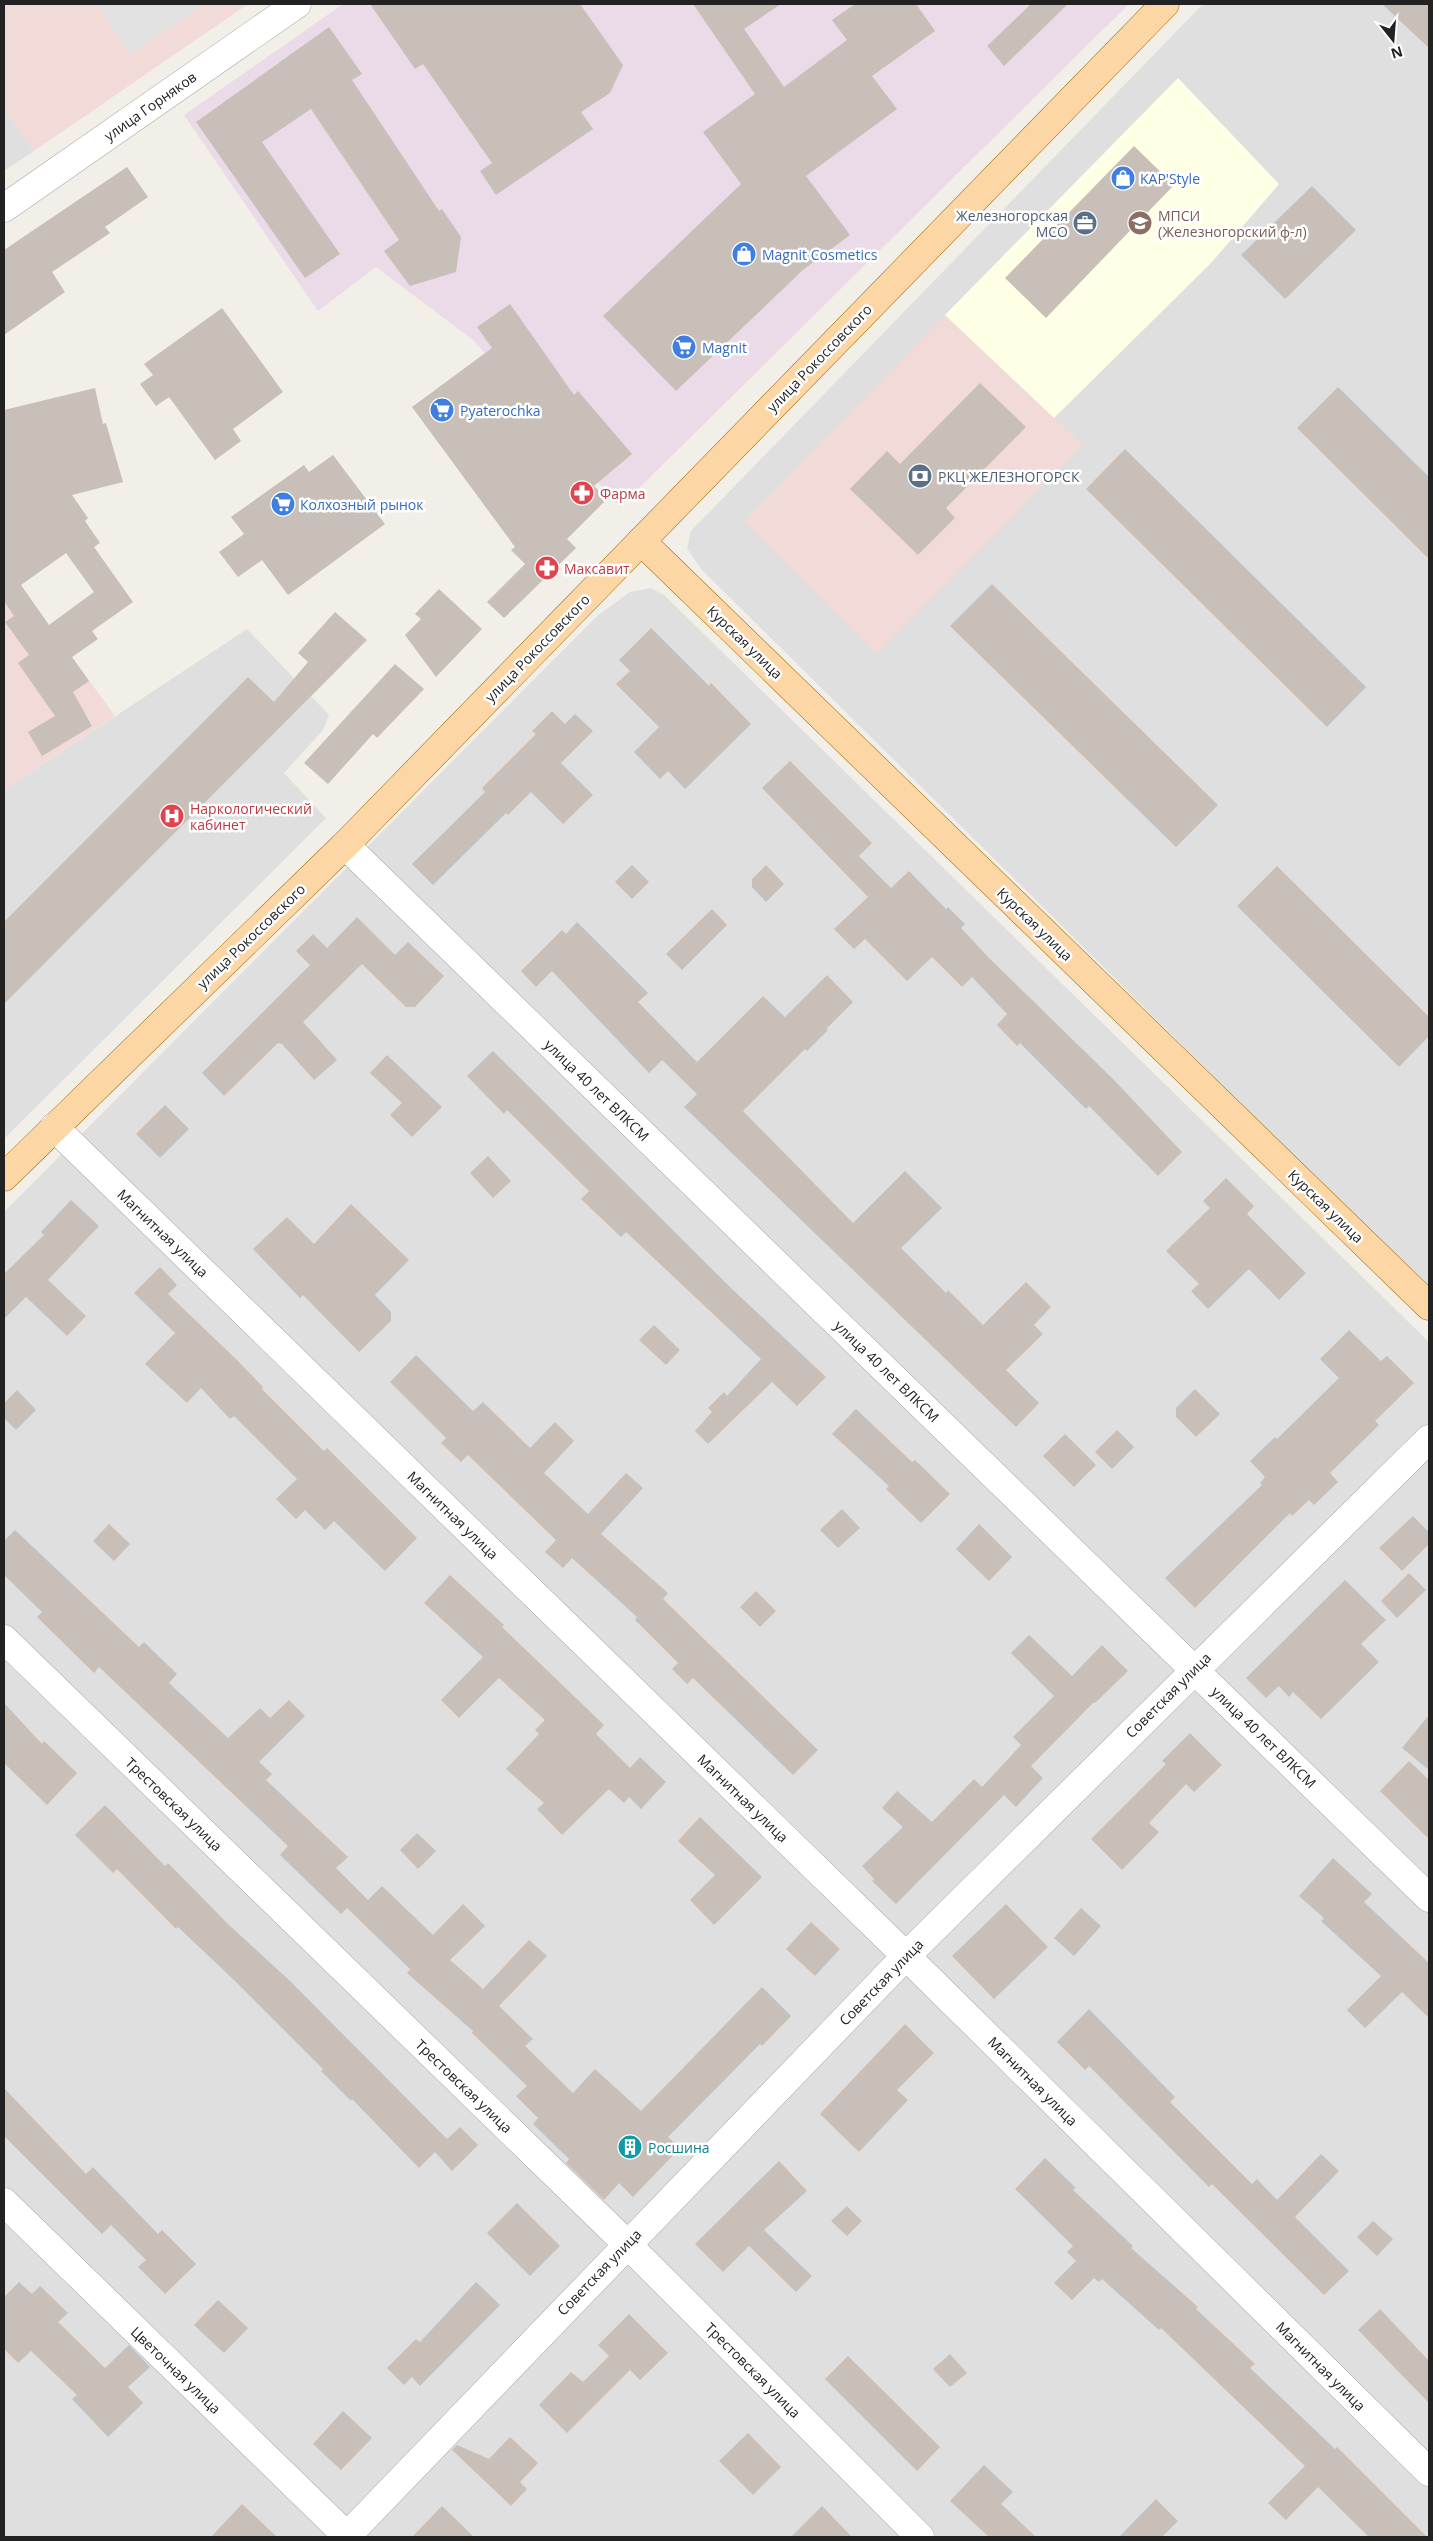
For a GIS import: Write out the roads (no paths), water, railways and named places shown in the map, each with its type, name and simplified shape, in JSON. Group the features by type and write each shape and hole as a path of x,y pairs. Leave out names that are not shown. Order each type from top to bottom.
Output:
{"main road":[{"name":"улица Рокоссовского","path":"4,1177 54,1126 344,845 1166,4"},
{"name":"Курская улица","path":"641,541 1429,1306"}],"street":[{"name":"улица Горняков","path":"4,208 297,4"},
{"name":"улица 40 лет ВЛКСМ","path":"344,845 1429,1898"},
{"name":"Магнитная улица","path":"54,1126 906,1956 1429,2472"},
{"name":"Советская улица","path":"347,2537 906,1956 1194,1669 1429,1439"},
{"name":"Трестовская улица","path":"4,1639 627,2244 920,2537"},
{"name":"Цветочная улица","path":"4,2202 347,2537"}],"place":[{"name":"KAP'Style","path":"1123,178"},
{"name":"Железногорская МСО","path":"1085,223"},
{"name":"МПСИ (Железногорский ф-л)","path":"1140,223"},
{"name":"Magnit Cosmetics","path":"744,254"},
{"name":"Magnit","path":"684,347"},
{"name":"Pyaterochka","path":"442,410"},
{"name":"РКЦ ЖЕЛЕЗНОГОРСК","path":"920,476"},
{"name":"Фарма","path":"582,493"},
{"name":"Колхозный рынок","path":"283,504"},
{"name":"Максавит","path":"547,568"},
{"name":"Наркологический кабинет","path":"172,816"},
{"name":"Росшина","path":"630,2147"}]}
